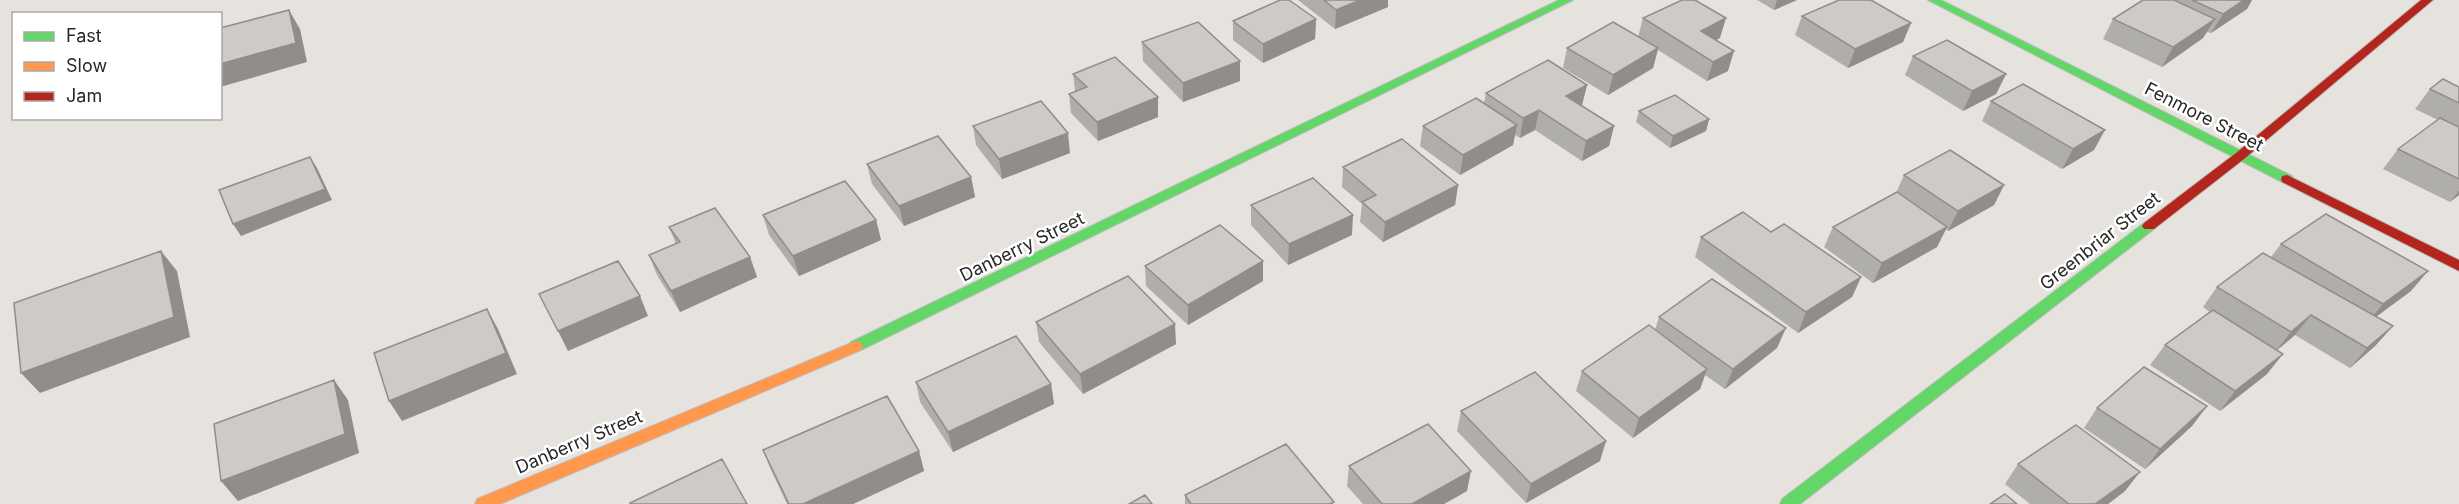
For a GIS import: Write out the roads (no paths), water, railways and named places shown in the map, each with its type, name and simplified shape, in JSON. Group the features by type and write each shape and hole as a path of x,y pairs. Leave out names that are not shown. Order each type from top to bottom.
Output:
{"street":[{"name":"Danberry Street","path":"483,504 874,339 1568,0"},
{"name":"Fenmore Street","path":"1933,0 2459,266"},
{"name":"Greenbriar Street","path":"1788,504 2240,156 2428,0"}]}
